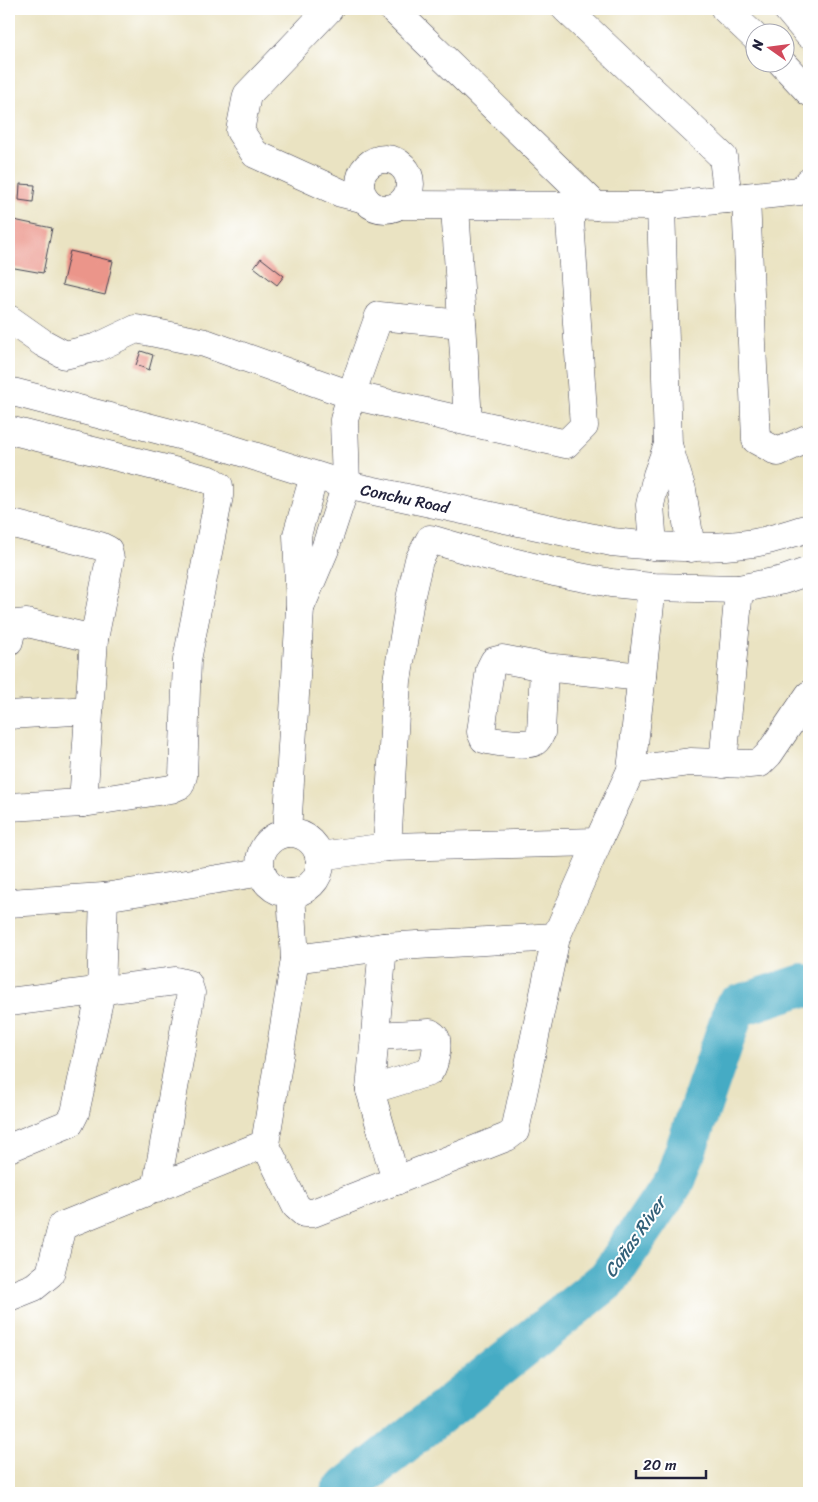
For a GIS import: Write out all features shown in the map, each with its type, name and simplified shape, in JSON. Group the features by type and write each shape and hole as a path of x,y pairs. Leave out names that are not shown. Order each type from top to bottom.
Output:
{"street":[{"path":"329,9 247,95 240,131 255,154 341,193 365,199"},
{"path":"393,9 596,206"},
{"path":"566,9 723,158 737,198 756,440 778,452 809,438"},
{"path":"725,9 746,29"},
{"path":"790,72 809,92"},
{"path":"390,158 399,162 406,169 410,179 410,188 407,197 400,205 391,209 382,209 372,206 365,199 361,190 360,180 370,163 379,159 390,158"},
{"path":"400,205 662,206 800,191 809,182"},
{"path":"455,206 468,421"},
{"path":"9,319 43,344 65,355 98,347 136,329 206,343 351,394 566,444 584,426 569,206"},
{"path":"662,206 668,445 682,490 691,548"},
{"path":"300,608 325,549 346,485 344,420 351,394 379,316 462,324"},
{"name":"Conchu Road","path":"9,391 225,448 346,485 612,542 691,548 755,543 809,528"},
{"path":"9,430 210,480 219,486 219,496 188,660 183,776 180,785 171,789 84,803 9,808"},
{"path":"653,546 650,505 657,475 668,445"},
{"path":"287,833 300,608 297,535 314,476"},
{"path":"9,523 100,546 108,550 110,559 94,639 84,803"},
{"path":"388,847 397,681 416,570 430,539 554,572 611,583 652,587 739,589 783,580 809,571"},
{"path":"291,893 295,958 265,1144 296,1206 304,1212 313,1213 507,1137 515,1130 556,937 631,770 652,587"},
{"path":"724,764 739,589"},
{"path":"9,641 11,632 16,624 27,623 94,639"},
{"path":"544,667 642,677"},
{"path":"631,770 690,762 724,764 760,763 769,754 809,695"},
{"path":"9,715 89,710"},
{"path":"287,833 298,834 307,838 315,846 319,856 320,867 310,885 301,891 291,893 273,888 266,881 260,863 262,852 268,843 276,836 287,833"},
{"path":"319,856 388,847 598,842"},
{"path":"9,903 104,897 262,872"},
{"path":"9,1148 70,1123 75,1113 101,991 104,897"},
{"path":"295,958 383,947 556,937"},
{"path":"383,947 370,1090 396,1181"},
{"path":"9,1002 176,981 188,984 192,993 156,1189"},
{"path":"370,1090 429,1072 433,1069 436,1048 434,1036 430,1033 376,1036"},
{"path":"9,1297 34,1287 50,1274 62,1226 265,1144"}],"building":[{"path":"20,184 35,185 33,202 19,200"},
{"path":"9,219 52,228 43,273 9,267"},
{"path":"70,251 113,261 105,295 62,285"},
{"path":"261,258 284,276 277,285 254,267"},
{"path":"141,351 153,355 149,370 136,365"}],"waterway":[{"name":"Cañas River","path":"341,1493 608,1279 676,1178 735,1007 803,985 809,987"}]}
